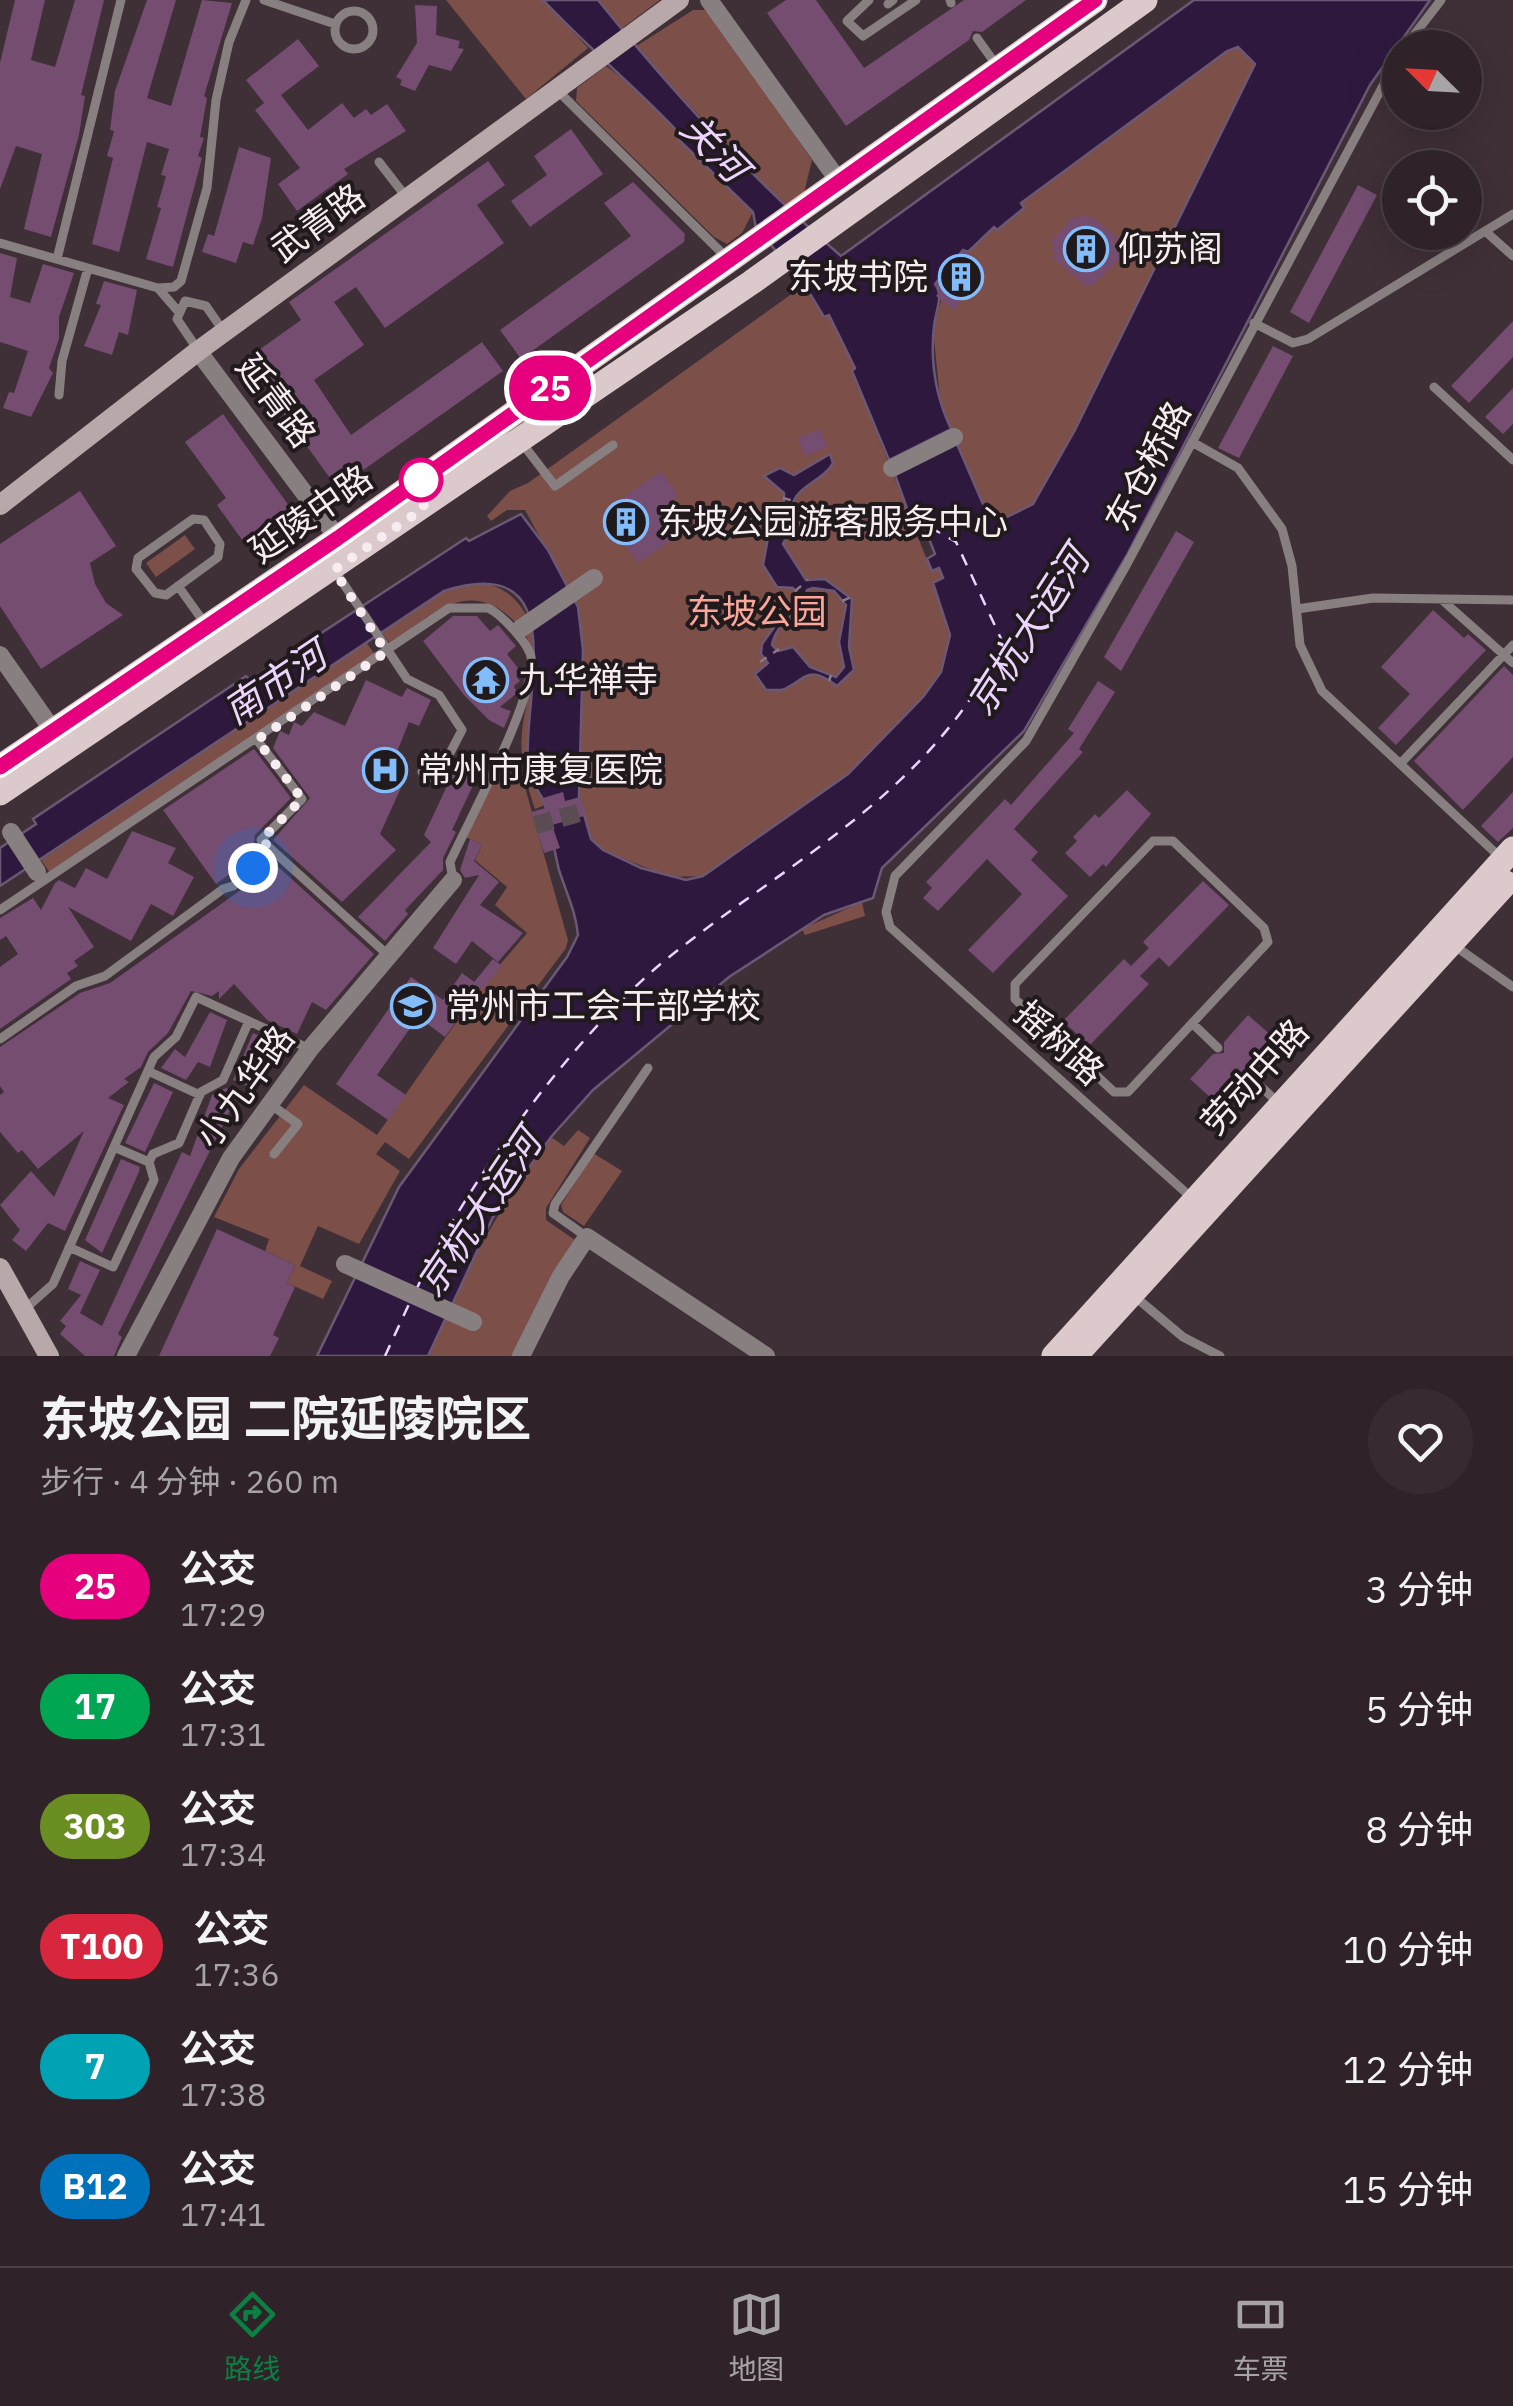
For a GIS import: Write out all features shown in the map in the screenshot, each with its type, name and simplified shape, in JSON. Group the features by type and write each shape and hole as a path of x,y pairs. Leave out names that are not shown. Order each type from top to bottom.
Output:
{"main road":[{"path":"838,180 1095,0"},
{"name":"延陵中路","path":"0,793 334,570 775,265 1146,0"},
{"name":"延陵中路","path":"0,767 338,538 838,180"},
{"name":"劳动中路","path":"1075,1356 1450,943 1510,862"},
{"name":"劳动中路","path":"1054,1356 1280,1103 1510,862"}],"street":[{"name":"武青路","path":"0,505 198,350 679,0"},
{"path":"709,0 838,180"},
{"name":"延青路","path":"198,350 338,538"},
{"path":"892,468 954,437"},
{"path":"520,629 594,578"},
{"path":"0,655 54,732"},
{"path":"11,832 37,872"},
{"name":"小九华路","path":"126,1356 230,1158 310,1049 453,880"},
{"path":"522,1356 561,1276 587,1236 766,1356"},
{"path":"345,1264 473,1322"},
{"path":"0,1268 26,1308 49,1356"},
{"path":"0,1294 34,1356"}],"lane":[{"path":"57,260 121,0"},
{"path":"0,244 158,288 174,287 180,282 208,188 216,100 229,42 246,0"},
{"path":"264,0 335,24"},
{"path":"869,0 847,21 864,36 916,0"},
{"path":"1418,30 1441,0"},
{"path":"355,10 367,15 373,32 367,44 350,49 336,38 335,24 342,14 355,10"},
{"path":"977,38 998,68"},
{"name":"东仓桥路","path":"890,928 886,912 895,876 1026,742 1382,87"},
{"path":"556,89 730,260"},
{"path":"379,162 407,198"},
{"path":"1254,323 1293,343 1308,339 1513,214"},
{"path":"1485,231 1513,256"},
{"path":"59,394 62,361 88,268"},
{"path":"174,287 181,306 177,320 198,350"},
{"path":"158,288 181,306 206,306 224,332"},
{"path":"1434,387 1513,460"},
{"path":"520,441 555,486 613,445"},
{"path":"1192,442 1238,468 1282,529 1292,566 1300,645 1322,691 1510,862"},
{"path":"193,519 204,520 220,544 218,557 178,586 166,594 155,594 136,569 138,558 193,519"},
{"path":"334,570 407,680 438,695 462,730 449,754"},
{"path":"178,586 208,628"},
{"path":"1296,610 1373,598 1513,600"},
{"path":"1441,599 1513,663"},
{"path":"0,910 257,740 383,648 457,606 496,611 530,652 526,696 450,862 453,880"},
{"path":"1400,764 1513,646"},
{"path":"257,740 302,799 261,840 388,956"},
{"path":"1173,840 1264,928 1268,942 1192,1023 1128,1092 1114,1092 1015,998 1015,984 1153,842 1173,840"},
{"path":"0,1039 76,986 105,976 223,889 233,886 273,850"},
{"name":"摇树路","path":"890,928 1193,1198"},
{"path":"1450,943 1513,988"},
{"path":"26,1308 53,1284 154,1057 176,1037 196,997 310,1049"},
{"path":"69,1247 114,1267 154,1180 149,1162 153,1154 179,1142 200,1095 223,1080 248,1021"},
{"path":"1192,1023 1218,1048"},
{"path":"587,1236 560,1220 554,1213 555,1204 648,1068"},
{"path":"148,1071 200,1095"},
{"path":"1250,1076 1280,1103"},
{"path":"270,1104 298,1124 274,1154"},
{"path":"114,1147 149,1162"},
{"path":"1131,1294 1183,1337 1220,1356"}],"path":[{"path":"783,498 794,501"},
{"path":"795,591 808,580"},
{"path":"842,601 854,596"},
{"path":"760,662 779,648"},
{"path":"829,681 831,675"}],"green space":[{"path":"446,0 543,0 588,48 526,99"},
{"path":"598,0 660,0 621,29"},
{"path":"693,10 705,10 715,20 812,160 804,193 785,207 635,47"},
{"path":"1238,47 1253,56 1254,71 1075,430 1033,504 1007,517 986,511 979,503 941,408 933,329 941,301 935,285 964,250 968,252 1021,203 1227,51"},
{"path":"606,66 641,92 753,212 742,233 727,244 714,237 576,101 577,88"},
{"name":"东坡公园","path":"804,285 824,316 829,314 856,369 852,371 931,570 939,568 943,578 934,582 950,635 942,672 848,774 811,802 703,876 669,877 603,850 591,839 579,797 583,650 578,607 525,510 507,510 491,521 487,516 510,491 528,483"},
{"path":"185,535 195,549 156,577 146,563"},
{"path":"475,581 506,592 527,616 516,623 499,609 467,601 437,612 390,644 382,633 444,591"},
{"path":"532,628 536,656 529,771 545,805 535,809 521,742 533,669 524,632"},
{"path":"367,643 375,655 50,873 41,860"},
{"path":"506,754 517,759 568,940 566,948 409,1159 385,1142 376,1154 400,1171 359,1244 318,1226 300,1266 332,1281 323,1299 287,1283 295,1265 265,1251 269,1239 214,1217 239,1169 304,1085 377,1135 481,987 527,933 495,905 507,887 475,860 482,845 466,837"},
{"path":"862,902 865,916 805,935 802,929"},
{"path":"578,1130 590,1138 546,1208 546,1220 575,1240 513,1356 428,1356 468,1270 514,1189 551,1137 564,1146"},
{"path":"593,1153 622,1171 584,1226 563,1212 561,1205"}],"water":[{"path":"543,0 598,0 714,134 841,256 1194,0 1430,0 1409,30 1382,30 1382,68 1127,555 1024,731 882,868 873,898 824,915 729,977 593,1090 551,1137 493,1217 428,1356 317,1356 399,1187 567,957 578,935 547,810 530,775 534,644 528,614 514,593 487,584 444,591 0,886 0,848 36,824 33,819 246,676 250,680 466,538 469,541 521,514 548,550 578,607 583,650 579,797 591,839 603,850 641,868 686,880 703,876 848,774 923,697 941,672 950,635 933,583 943,578 939,568 932,571 927,559 935,554 917,508 908,511 895,475 957,444 986,511 1007,517 1033,504 1075,430 1255,64 1238,47 1227,51 1021,203 1024,208 997,230 994,227 968,252 963,250 935,284 939,298 934,366 941,404 951,429 889,460 852,371 855,368 829,315 824,317 803,282 756,228 753,212 678,139 680,134"},
{"path":"830,454 833,463 827,471 794,500 792,522 784,528 788,534 783,544 806,580 825,579 852,599 849,647 854,670 837,686 813,675 782,690 766,690 755,674 768,663 761,654 762,644 798,594 793,588 777,587 763,565 773,510 784,502 784,493 764,476 780,468 794,475","holes":["807,590 834,591 846,605 839,642 844,667 836,677 810,667 793,647 778,651 772,645"]}],"building":[{"path":"15,0 45,0 31,60 55,67 75,0 104,0 81,95 85,96 79,135 51,237 24,229 42,154 16,146 0,189 0,63"},
{"path":"147,0 176,0 147,98 171,106 202,0 232,3 204,96 207,98 200,137 204,138 198,156 202,158 173,267 146,259 161,208 157,207 166,176 161,175 169,149 147,142 119,252 92,244 113,158 107,156 114,131 110,130 115,91"},
{"path":"786,0 816,0 864,68 964,0 1026,0 982,32 973,31 969,40 846,126 767,13"},
{"path":"415,5 437,6 436,35 460,41 458,48 464,49 451,71 429,65 415,91 400,85 402,80 396,77 417,43"},
{"path":"298,39 319,66 281,95 308,130 342,103 354,118 366,109 371,115 387,104 406,131 344,169 348,174 297,211 278,184 300,168 255,110 264,103 246,80"},
{"path":"571,129 603,174 530,227 511,201 547,175 534,156"},
{"path":"239,147 271,158 262,218 253,245 243,242 236,263 202,252 208,234 214,236"},
{"path":"488,161 505,185 477,205 504,243 385,328 356,287 334,302 364,345 314,380 351,435 482,342 503,371 352,478 349,474 335,485 277,405 284,401 252,355 301,320 289,302"},
{"path":"633,182 685,234 684,242 521,359 500,330 631,236 604,203"},
{"path":"1358,185 1377,195 1309,323 1290,312"},
{"name":"仰苏阁","path":"1082,214 1087,219 1090,215 1118,238 1114,242 1121,248 1117,253 1122,257 1092,286 1085,285 1053,258 1056,254 1051,250 1055,246 1051,242 1074,216 1077,219"},
{"name":"东坡书院","path":"964,250 987,269 954,310 936,296 941,289 935,285"},
{"path":"0,253 17,258 10,297 30,303 43,264 74,273 59,317 59,339 49,368 53,373 31,417 3,408 9,392 14,393 28,351 0,342"},
{"path":"104,281 137,290 128,335 119,332 112,355 84,346 101,305 96,304"},
{"path":"1513,321 1513,357 1469,403 1451,386"},
{"path":"1273,346 1293,356 1239,458 1218,448"},
{"path":"1513,388 1513,424 1503,434 1485,417"},
{"path":"223,414 292,510 245,544 217,505 226,498 185,442"},
{"path":"820,429 827,447 805,456 798,438"},
{"name":"东坡公园游客服务中心","path":"661,471 678,496 669,503 687,529 638,563 603,512"},
{"path":"80,491 116,546 90,563 95,584 106,603 123,615 41,669 0,606 0,544"},
{"path":"1176,531 1194,542 1121,671 1104,657"},
{"path":"1433,610 1464,638 1468,634 1486,650 1396,745 1378,728 1410,694 1381,667"},
{"name":"九华禅寺","path":"453,616 477,616 490,631 498,625 516,646 507,654 521,672 516,676 520,681 514,686 517,693 500,707 511,711 504,728 489,720 464,695 423,641"},
{"path":"1504,666 1513,675 1513,757 1463,810 1414,761"},
{"path":"366,680 402,697 407,688 431,700 419,726 409,722 388,774 404,781 380,834 396,850 342,902 273,840 310,798 273,748 280,731 289,735 294,722 302,726 314,712 345,726"},
{"path":"1098,681 1115,692 1079,749 1083,752 1014,829 1038,852 1031,860 1068,896 993,973 968,950 1022,894 987,859 938,911 923,898 932,888 926,882 1005,799 1011,805 1074,733 1068,729"},
{"path":"254,749 291,798 255,835 254,843 261,851 216,884 163,810"},
{"path":"462,754 483,764 452,830 456,832 443,858 443,870 405,910 408,914 385,941 358,917 431,842 424,835"},
{"path":"1127,790 1151,814 1106,867 1103,864 1090,877 1065,853 1077,841 1073,837 1095,814 1099,818"},
{"path":"563,792 565,801 580,797 584,816 552,825 560,848 544,853 531,812 546,808 543,798"},
{"path":"1513,792 1513,828 1498,842 1481,826"},
{"path":"132,831 176,848 168,863 194,877 173,916 151,904 131,941 68,907 94,947 74,961 78,966 67,973 71,979 0,1029 0,967 18,954 6,936 0,940 0,918 33,898 41,910 55,883 59,880 75,888 86,868 107,879"},
{"path":"470,839 482,845 474,861 499,882 480,905 523,933 498,962 472,941 456,964 433,948 479,875 465,878 460,870"},
{"path":"273,862 374,954 326,1010 312,1002 297,1034 267,1020 234,984 219,999 219,991 212,996 191,991 168,1033 148,1052 141,1067 124,1079 129,1082 108,1098 124,1105 65,1231 48,1223 26,1251 12,1240 20,1230 0,1205 31,1171 54,1197 84,1131 38,1169 22,1150 18,1153 0,1132 0,1095 4,1092 0,1086 0,1047 80,993 110,983 238,892"},
{"path":"1203,881 1229,905 1169,967 1159,957 1140,976 1149,984 1089,1046 1063,1021 1124,959 1131,966 1149,948 1143,942"},
{"path":"493,959 502,966 483,989 474,982"},
{"path":"462,973 481,987 445,1037 418,1017 377,1075 406,1095 388,1120 336,1084 411,977 443,1000"},
{"path":"210,1012 227,1020 210,1067 198,1062 186,1080 161,1068 175,1049 185,1057"},
{"path":"1248,1015 1280,1043 1255,1071 1243,1072 1244,1083 1222,1108 1190,1079 1213,1054 1224,1053 1224,1042"},
{"path":"253,1033 275,1042 254,1089 233,1080"},
{"path":"154,1083 173,1092 145,1152 125,1143"},
{"path":"226,1088 239,1093 118,1334 122,1337 114,1356 85,1356 60,1334 66,1326 60,1321 81,1295 68,1289 80,1261 100,1270 80,1313 102,1326 182,1152 190,1156 212,1095"},
{"path":"121,1159 140,1167 139,1172 102,1253 85,1240"},
{"path":"217,1229 295,1265 287,1283 295,1287 273,1335 279,1338 270,1356 159,1356"}],"ferry route":[{"path":"417,1288 493,1158 594,1030 663,962 852,822 896,784 936,743 972,697 1003,643 956,542 937,531 926,532"},
{"path":"385,1356 409,1304"}],"tunnel":[{"path":"535,825 583,812"}],"bus line":[{"name":"25","path":"0,767 338,538 1095,0"}],"place":[{"name":"仰苏阁","path":"1086,249"},
{"name":"东坡书院","path":"961,277"},
{"name":"东坡公园游客服务中心","path":"626,522"},
{"name":"九华禅寺","path":"486,680"},
{"name":"常州市康复医院","path":"385,770"},
{"name":"常州市工会干部学校","path":"413,1006"}],"route":[{"path":"253,868 273,850 261,840 302,799 257,740 386,652 334,570 424,508 421,480"}],"water label":[{"name":"关河","path":"714,148"},
{"name":"京杭大运河","path":"1028,631"},
{"name":"南市河","path":"275,683"},
{"name":"京杭大运河","path":"479,1213"}]}
